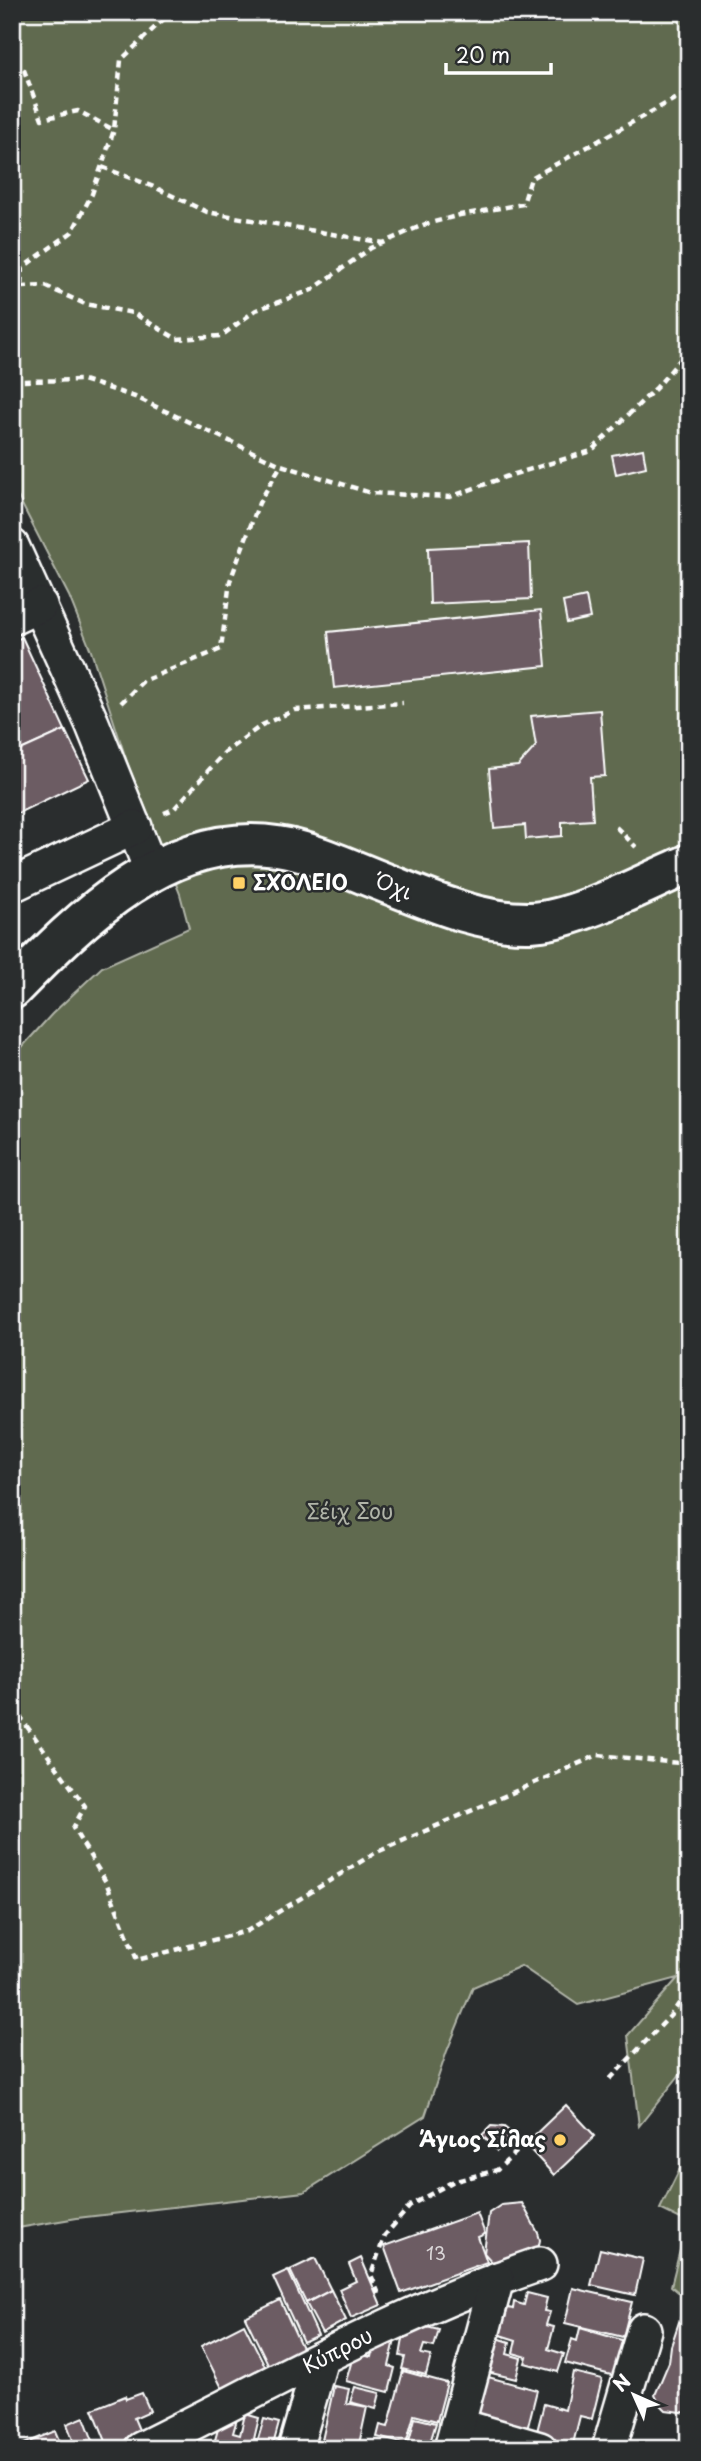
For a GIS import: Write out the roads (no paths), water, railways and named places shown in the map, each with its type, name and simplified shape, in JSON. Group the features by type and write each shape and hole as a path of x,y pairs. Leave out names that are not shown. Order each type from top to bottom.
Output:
{"main road":[{"name":"Όχι","path":"12,989 111,897 177,860 214,849 242,845 274,846 304,853 458,910 498,919 531,922 546,921 575,912 689,864"}],"street":[{"path":"12,546 26,611 92,723 152,872"},
{"path":"12,885 135,827"},
{"name":"Κύπρου","path":"141,2449 391,2324 497,2279 540,2264"},
{"path":"497,2279 454,2437 540,2449"},
{"path":"609,2449 644,2330"},
{"path":"295,2449 321,2359"}],"place":[{"name":"ΣΧΟΛΕΙΟ","path":"239,883"},
{"name":"Άγιος Σίλας","path":"560,2140"}],"park label":[{"name":"Σέιχ Σου","path":"350,1512"}]}
